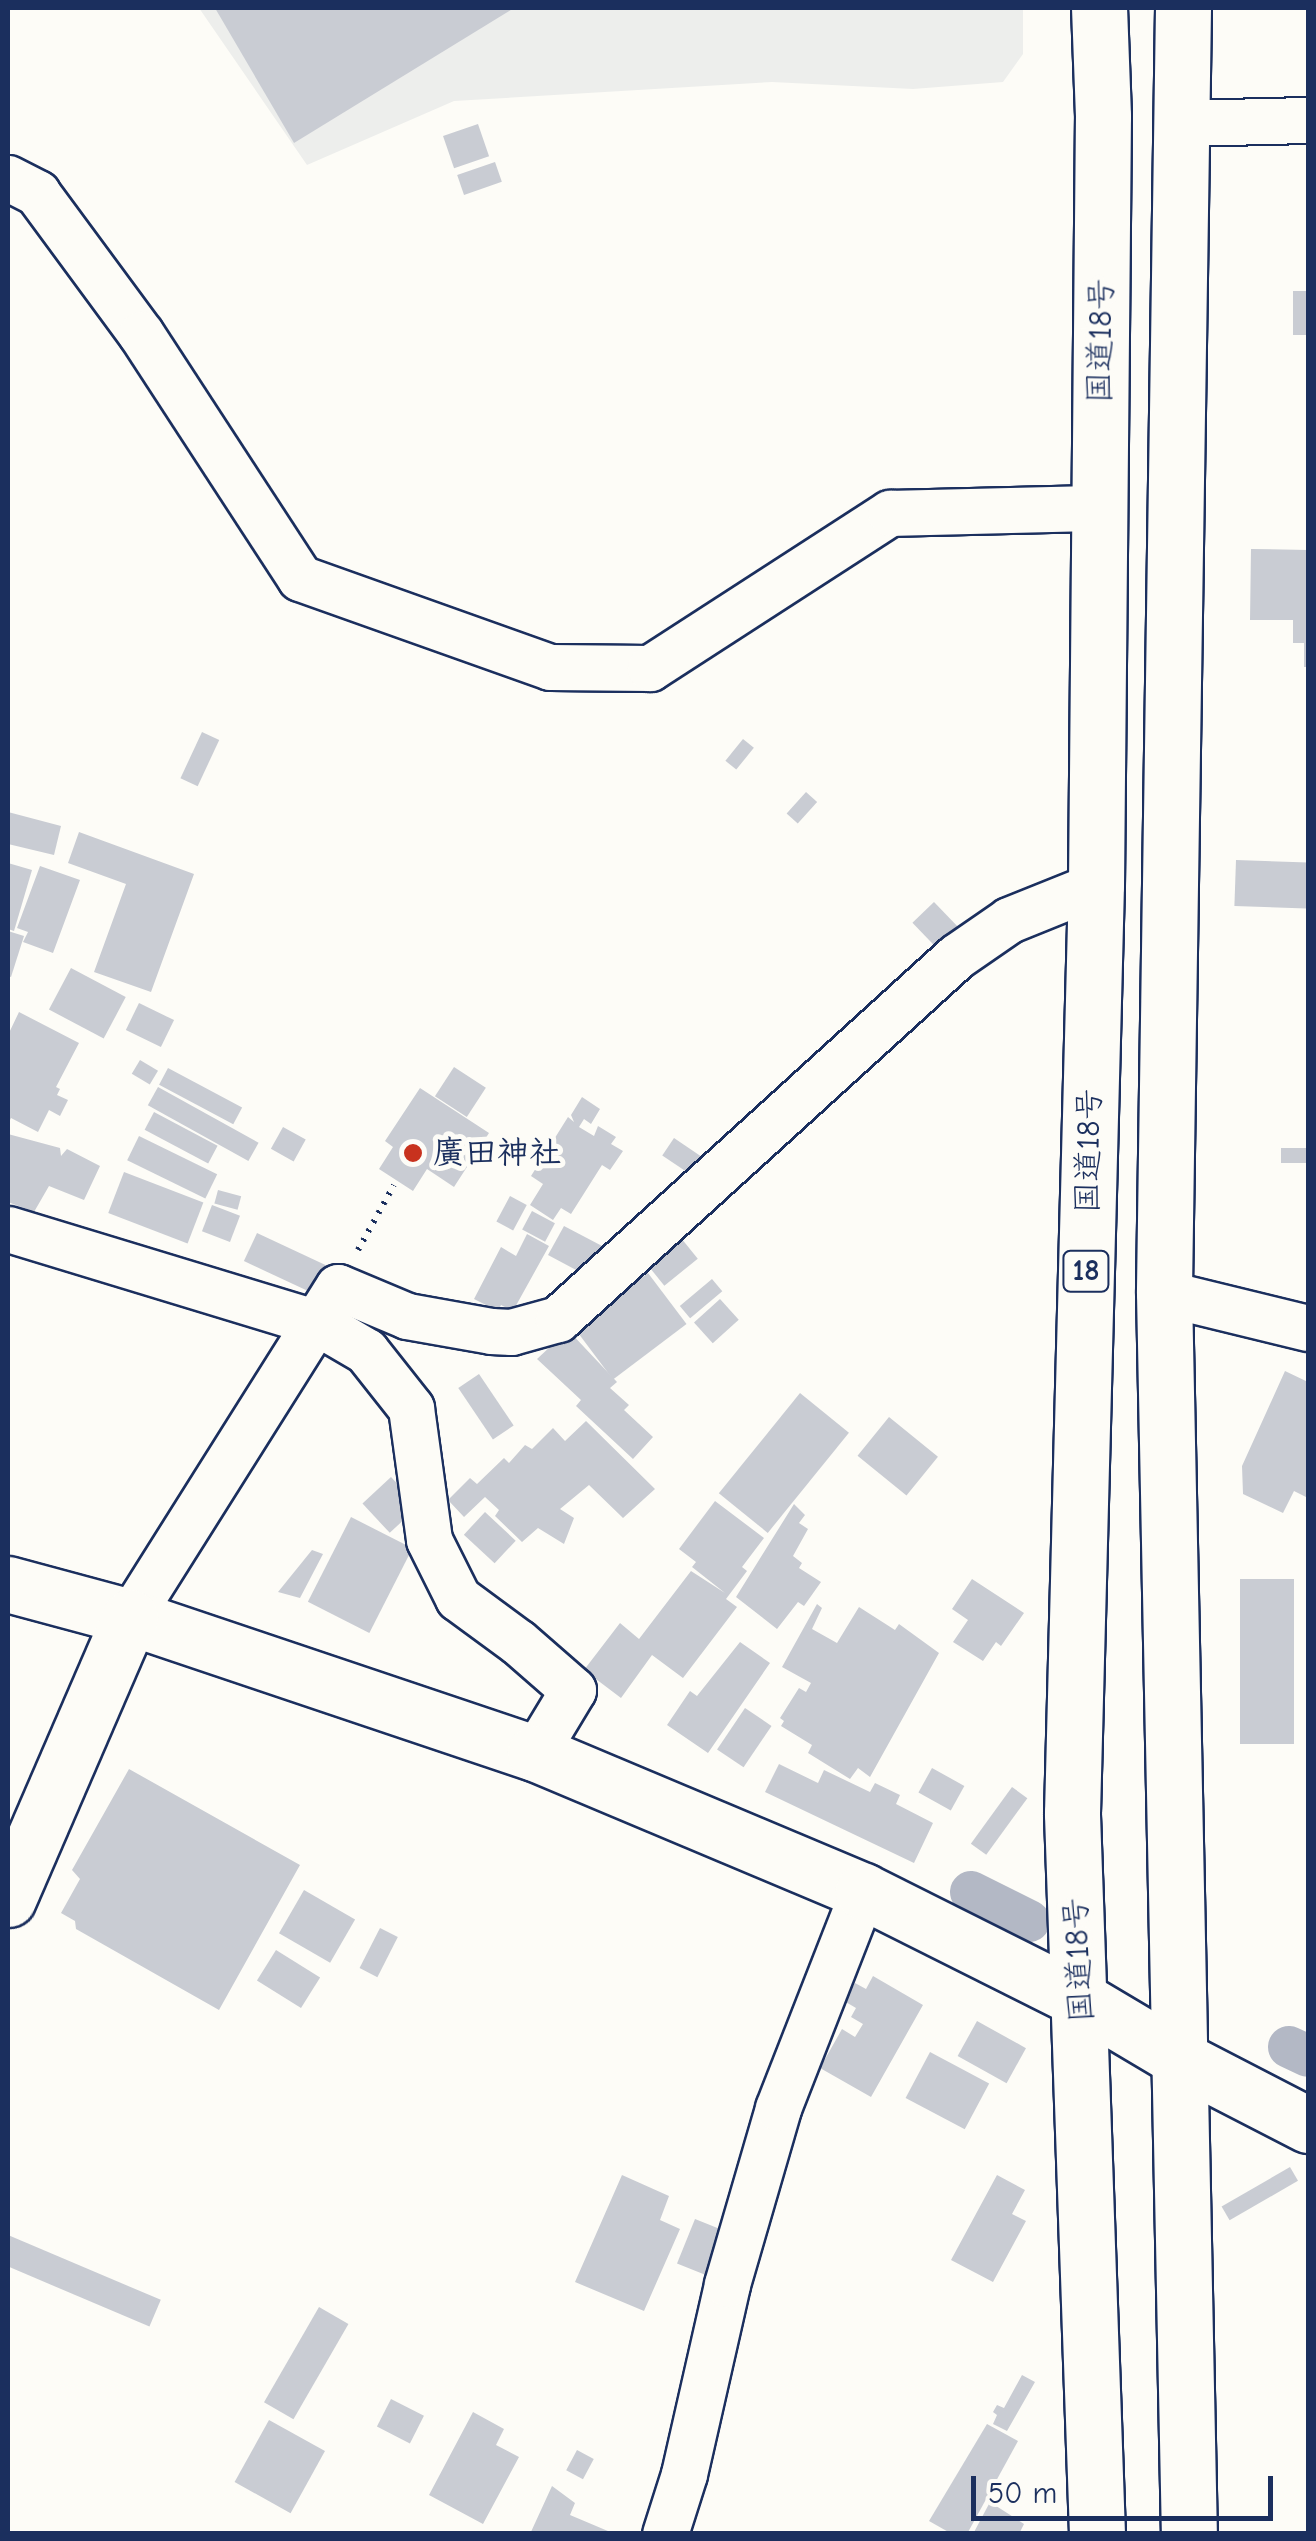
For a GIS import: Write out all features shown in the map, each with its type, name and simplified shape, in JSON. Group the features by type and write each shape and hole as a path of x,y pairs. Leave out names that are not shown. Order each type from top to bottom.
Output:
{"main road":[{"name":"国道18号","path":"1097,2534 1072,1813 1096,885 1103,116 1099,8"},
{"path":"1182,8 1184,123 1164,1293 1172,1838 1182,2060 1188,2534"},
{"path":"8,1584 130,1616 535,1754 862,1891 1081,2000 1182,2060 1308,2125"},
{"path":"8,1900 130,1616"}],"street":[{"path":"1184,123 1308,120"},
{"path":"8,178 37,192 141,334 300,578 550,668 650,668 890,513 1100,508"},
{"path":"8,1229 328,1304 491,1331 511,1332 558,1318 957,956 1009,920 1096,885"},
{"path":"1164,1293 1308,1328"},
{"path":"130,1616 328,1304"},
{"path":"328,1304 410,1408 429,1540 458,1598 518,1642 573,1690 535,1754"},
{"path":"666,2534 684,2474 727,2284 778,2108 862,1891"}],"path":[{"path":"328,1304 394,1185"}],"shaded area":[{"path":"199,8 1023,8 1023,54 1003,82 913,89 772,82 454,101 307,165"}],"building":[{"path":"215,8 514,8 294,143"},
{"path":"478,124 489,156 454,168 443,136"},
{"path":"495,162 502,182 464,195 457,175"},
{"path":"1293,291 1308,291 1308,335 1293,335"},
{"path":"1251,549 1308,550 1308,667 1304,667 1304,643 1293,643 1293,620 1250,620"},
{"path":"202,732 219,740 198,786 180,778"},
{"path":"743,739 754,748 736,770 725,761"},
{"path":"806,792 817,802 798,824 787,814"},
{"path":"8,812 61,826 54,855 8,844"},
{"path":"79,832 194,874 151,992 94,972 126,884 68,863"},
{"path":"1236,860 1308,863 1306,908 1234,906"},
{"path":"8,863 32,870 14,931 8,929"},
{"path":"40,866 80,880 53,953 23,942 28,932 17,928"},
{"path":"934,902 958,927 937,948 912,923"},
{"path":"8,931 24,936 11,977 8,976"},
{"path":"71,968 126,997 104,1039 49,1009"},
{"path":"139,1003 174,1020 161,1047 126,1030"},
{"path":"19,1012 79,1043 56,1087 60,1089 57,1095 68,1100 60,1116 49,1110 38,1132 11,1118 8,1124 8,1035"},
{"path":"140,1060 158,1071 150,1085 132,1074"},
{"path":"454,1067 486,1088 467,1117 435,1096"},
{"path":"168,1068 242,1107 233,1124 159,1085"},
{"path":"158,1087 259,1143 248,1161 148,1105"},
{"path":"420,1088 489,1133 454,1187 427,1169 413,1191 379,1169 393,1147 385,1141"},
{"path":"582,1097 600,1109 591,1124 584,1119 579,1127 594,1136 598,1126 616,1137 611,1144 623,1151 610,1170 602,1165 571,1214 561,1208 553,1220 530,1205 543,1184 531,1176 568,1117 574,1122 571,1115"},
{"path":"154,1112 218,1146 208,1163 145,1130"},
{"path":"283,1127 306,1140 294,1161 271,1149"},
{"path":"8,1134 60,1148 61,1156 67,1149 100,1166 84,1200 49,1186 34,1212 8,1202"},
{"path":"139,1136 217,1174 205,1198 127,1160"},
{"path":"674,1138 704,1158 692,1176 662,1155"},
{"path":"1281,1148 1308,1148 1308,1163 1281,1163"},
{"path":"124,1172 203,1202 188,1244 108,1213"},
{"path":"218,1190 241,1196 238,1210 214,1204"},
{"path":"510,1196 527,1205 513,1231 496,1222"},
{"path":"212,1205 240,1216 230,1242 202,1231"},
{"path":"532,1211 555,1223 545,1242 522,1230"},
{"path":"564,1226 604,1247 578,1271 548,1255"},
{"path":"257,1233 331,1268 318,1296 244,1261"},
{"path":"677,1233 698,1259 664,1286 644,1260"},
{"path":"527,1234 549,1246 513,1311 501,1305 498,1311 474,1299 501,1247 516,1256"},
{"path":"648,1273 687,1324 613,1379 575,1328"},
{"path":"712,1279 722,1291 690,1318 680,1306"},
{"path":"720,1299 739,1320 713,1343 694,1322"},
{"path":"568,1330 617,1382 610,1388 629,1405 624,1410 653,1437 633,1459 576,1406 581,1400 537,1359"},
{"path":"1285,1371 1308,1382 1308,1498 1294,1491 1283,1513 1243,1494 1242,1466"},
{"path":"479,1374 514,1425 493,1439 458,1388"},
{"path":"800,1393 849,1433 768,1533 719,1493"},
{"path":"889,1417 938,1457 906,1496 858,1456"},
{"path":"586,1421 655,1489 623,1518 589,1485 560,1509 574,1518 564,1544 538,1528 522,1542 495,1516 499,1510 485,1497 464,1517 448,1500 470,1478 477,1484 504,1458 509,1463 525,1445 532,1449 553,1428 565,1441"},
{"path":"391,1477 418,1506 390,1533 362,1504"},
{"path":"715,1501 764,1538 742,1567 747,1571 726,1599 737,1607 683,1678 652,1655 621,1698 584,1670 620,1623 639,1639 691,1571 725,1593 692,1567 696,1562 679,1549"},
{"path":"794,1504 805,1515 799,1523 808,1529 793,1556 802,1563 799,1568 821,1582 804,1606 798,1602 777,1629 736,1597"},
{"path":"485,1512 516,1541 495,1563 464,1535"},
{"path":"351,1517 412,1548 369,1633 308,1602"},
{"path":"312,1550 323,1554 300,1598 278,1592"},
{"path":"972,1579 1024,1613 1001,1646 996,1642 983,1661 953,1642 968,1620 952,1609"},
{"path":"1240,1579 1294,1579 1294,1744 1240,1744"},
{"path":"817,1604 822,1608 812,1629 837,1643 859,1607 895,1630 899,1624 939,1653 870,1777 858,1768 850,1779 808,1753 812,1745 781,1726 784,1721 780,1718 799,1688 806,1692 811,1683 782,1667"},
{"path":"740,1642 770,1663 708,1753 667,1725 690,1691 697,1696"},
{"path":"745,1708 772,1726 744,1767 717,1749"},
{"path":"779,1764 818,1783 824,1770 870,1792 875,1783 900,1795 896,1804 933,1823 914,1863 765,1792"},
{"path":"932,1768 964,1786 951,1810 918,1792"},
{"path":"129,1769 300,1865 219,2010 76,1929 75,1921 61,1913 80,1879 72,1870"},
{"path":"1012,1787 1027,1798 986,1855 971,1844"},
{"path":"304,1890 355,1920 330,1963 279,1933"},
{"path":"380,1928 398,1937 377,1977 360,1968"},
{"path":"276,1950 320,1978 301,2008 257,1981"},
{"path":"873,1976 923,2005 871,2097 820,2068 842,2029 855,2037 863,2024 851,2017 856,2008 844,2001 855,1983 866,1989"},
{"path":"977,2021 1026,2048 1007,2083 958,2056"},
{"path":"930,2052 989,2083 965,2129 906,2098"},
{"path":"1290,2167 1298,2181 1230,2220 1222,2206"},
{"path":"622,2175 669,2196 660,2220 680,2229 644,2311 575,2282"},
{"path":"997,2175 1025,2190 1012,2214 1026,2221 993,2282 951,2260"},
{"path":"695,2219 727,2232 709,2277 677,2264"},
{"path":"8,2235 161,2300 149,2327 8,2267"},
{"path":"319,2307 348,2324 293,2419 264,2402"},
{"path":"1022,2375 1035,2382 1007,2431 993,2424 997,2415 993,2412 997,2405 1004,2408"},
{"path":"391,2399 424,2416 410,2443 377,2427"},
{"path":"473,2412 504,2429 496,2445 519,2457 483,2524 429,2495"},
{"path":"269,2420 325,2451 291,2513 235,2482"},
{"path":"987,2424 1018,2441 967,2534 952,2534 929,2521"},
{"path":"577,2450 594,2459 583,2479 566,2470"},
{"path":"552,2486 575,2503 570,2515 615,2534 530,2534"},
{"path":"990,2502 1024,2524 1019,2534 973,2534"}],"waterway":[{"path":"971,1892 1029,1921"},
{"path":"1289,2047 1308,2056"}],"place":[{"name":"廣田神社","path":"413,1153"}]}
